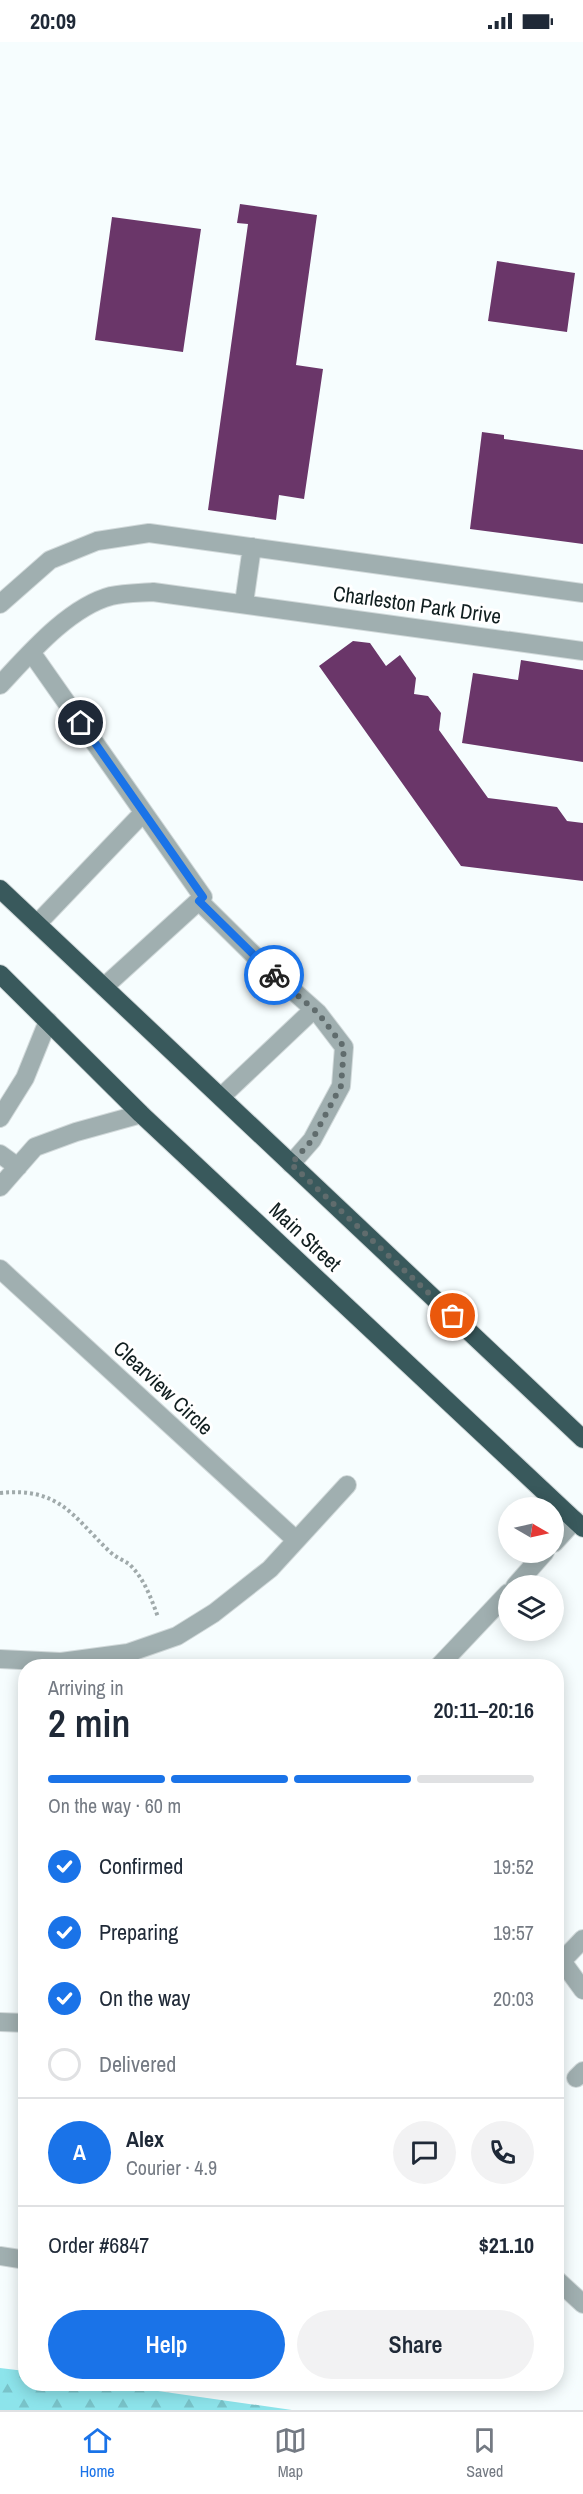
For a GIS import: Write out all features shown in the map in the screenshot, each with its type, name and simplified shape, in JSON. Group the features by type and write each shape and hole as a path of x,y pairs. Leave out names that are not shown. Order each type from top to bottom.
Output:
{"highway":[{"name":"Main Street","path":"0,889 583,1439"},
{"name":"Main Street","path":"0,974 141,1114 579,1524"}],"street":[{"name":"Charleston Park Drive","path":"0,604 50,560 97,541 149,533 583,593"},
{"path":"244,603 252,547"},
{"name":"Charleston Park Drive","path":"0,685 32,652 78,612 111,596 153,592 583,651"},
{"path":"32,652 203,897 104,987"},
{"path":"37,924 143,813"},
{"path":"199,901 313,1010 344,1047 341,1086 312,1140 291,1164"},
{"path":"221,1097 313,1010"},
{"path":"0,1118 25,1077 48,1021"},
{"path":"0,1187 34,1147 76,1132 141,1114"},
{"path":"0,1154 18,1167"},
{"name":"Clearview Circle","path":"0,1269 296,1540"},
{"path":"83,1659 128,1653 177,1636 224,1606 270,1569 347,1485"},
{"path":"564,1535 579,1524"},
{"path":"525,1575 535,1563"},
{"path":"446,1659 498,1604"},
{"path":"0,1659 18,1660"},
{"path":"564,1954 583,1939"},
{"path":"564,1965 583,1990"},
{"path":"0,2022 18,2023"},
{"path":"0,2256 18,2259"}],"path":[{"path":"0,1493 35,1494 48,1497 77,1516 111,1553 127,1563 143,1582 167,1639"}],"green space":[{"path":"0,2368 18,2370 18,2391 158,2391 292,2410 0,2410"}],"building":[{"path":"240,204 317,215 296,365 323,369 304,499 279,495 276,520 208,510 248,224 237,223"},
{"path":"112,217 201,229 183,352 95,340"},
{"path":"497,261 575,273 567,332 488,321"},
{"path":"482,432 504,435 504,439 583,450 583,544 470,529"},
{"path":"353,641 370,643 386,666 400,655 416,678 414,694 428,696 441,713 439,730 488,798 557,807 567,821 583,823 583,881 461,866 319,666"},
{"path":"521,660 583,670 583,762 462,743 473,673 518,680"}],"way so far":[{"path":"274,975 318,1013 344,1047 341,1086 312,1140 291,1164 453,1316"}],"route":[{"path":"81,723 203,897 199,901 274,975"}]}
